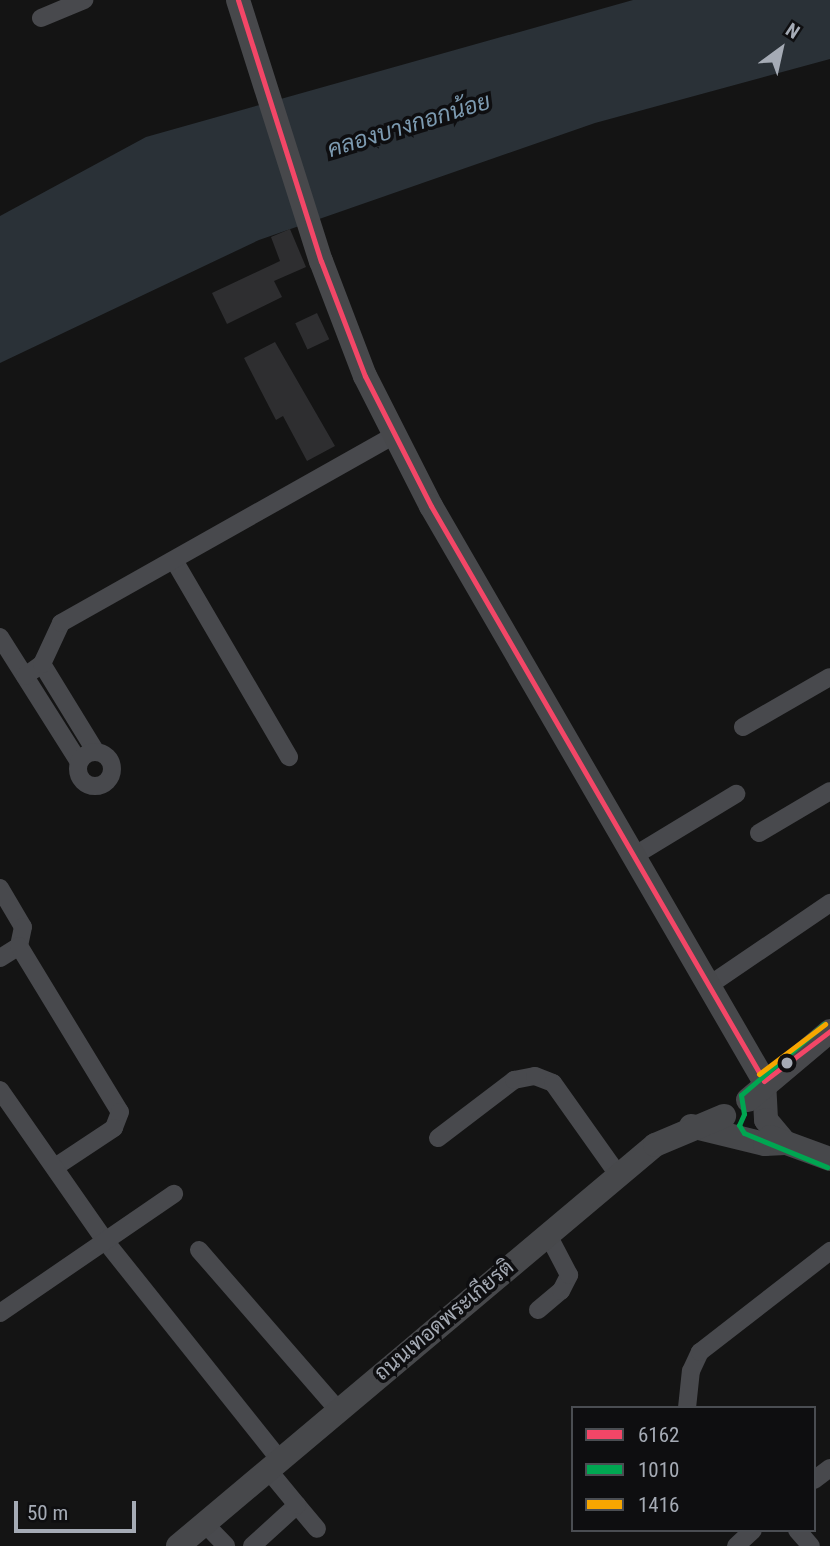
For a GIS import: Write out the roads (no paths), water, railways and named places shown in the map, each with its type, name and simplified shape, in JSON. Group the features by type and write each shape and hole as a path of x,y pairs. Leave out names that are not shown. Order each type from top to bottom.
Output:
{"street":[{"path":"41,18 84,0"},
{"path":"238,0 321,261 360,365 395,435 632,857 764,1081 766,1120 785,1143"},
{"path":"25,676 42,664 51,634 61,623 174,562 395,435"},
{"path":"174,562 289,757"},
{"path":"0,636 79,762 82,781 90,786 109,781 112,762 96,752 42,664"},
{"path":"743,726 830,677"},
{"path":"79,762 96,752"},
{"path":"759,833 830,790"},
{"path":"632,857 736,794"},
{"path":"0,888 23,927 19,946 120,1112 114,1128 55,1167"},
{"path":"708,986 830,903"},
{"path":"0,958 19,946"},
{"path":"764,1081 830,1031"},
{"path":"438,1138 514,1080 535,1076 553,1083 620,1176"},
{"name":"ถนนเทอดพระเกียรติ","path":"178,1546 547,1233 655,1145 691,1126 736,1121 731,1100 748,1100 764,1081"},
{"path":"0,1090 106,1242 275,1466 297,1505 317,1529"},
{"path":"736,1121 830,1159"},
{"path":"691,1126 765,1144 785,1143"},
{"path":"3,1306 106,1242 174,1194"},
{"path":"538,1310 561,1291 569,1275 547,1233"},
{"path":"199,1250 339,1411"},
{"path":"687,1406 689,1380 700,1352 830,1251"},
{"path":"251,1546 297,1505"},
{"path":"206,1525 226,1546"},
{"path":"736,1546 751,1532"},
{"path":"799,1532 811,1546"}],"water":[{"name":"คลองบางกอกน้อย","path":"633,0 830,0 830,59 595,123 259,240 0,363 0,216 146,137"}]}
